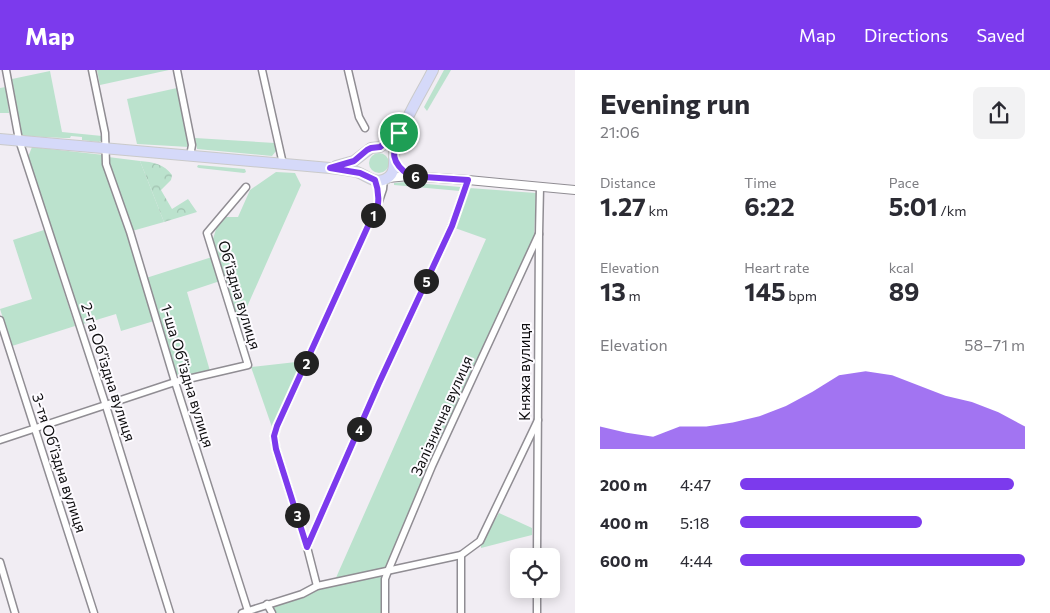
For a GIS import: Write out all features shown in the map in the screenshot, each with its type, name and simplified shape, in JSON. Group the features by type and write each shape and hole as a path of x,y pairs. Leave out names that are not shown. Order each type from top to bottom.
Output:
{"main road":[{"path":"0,139 330,168 378,178 393,170 394,149 399,133 433,70"},
{"path":"380,147 399,133"},
{"path":"330,168 354,161 371,148 380,147 388,150 394,159"},
{"path":"364,154 361,167 378,178"}],"street":[{"name":"2-га Обʼїздна вулиця","path":"6,70 20,140 106,406 170,613"},
{"name":"1-ша Обʼїздна вулиця","path":"92,70 106,133 106,164 130,232 245,612"},
{"path":"176,70 192,146 190,156"},
{"path":"262,70 282,164"},
{"path":"348,70 358,117 365,128"},
{"path":"394,159 400,168 410,176"},
{"path":"317,586 307,547 276,449 274,436 378,204 378,178 410,176 575,190"},
{"path":"307,547 379,383 452,226 468,180"},
{"name":"Обʼїздна вулиця","path":"175,382 248,365 207,233 246,187"},
{"name":"Княжа вулиця","path":"537,548 540,187"},
{"name":"Залізнична вулиця","path":"386,613 385,579 388,571 436,457 539,234"},
{"name":"3-тя Обʼїздна вулиця","path":"0,320 94,613"},
{"path":"0,440 175,382"},
{"path":"245,612 302,594 317,586 461,555 480,541 538,420"},
{"path":"461,555 461,613"},
{"path":"0,562 15,613"},
{"path":"536,613 537,598"},
{"path":"268,604 272,613"}],"green space":[{"path":"97,70 169,70 100,85"},
{"path":"444,70 451,70 427,111 424,107"},
{"path":"50,71 62,132 102,136 102,140 99,142 82,140 82,137 71,136 70,138 64,138 23,136 12,79"},
{"path":"6,87 9,113 0,113 0,88"},
{"path":"177,88 189,147 137,144 127,99"},
{"path":"195,138 275,143 276,151 272,156 197,149"},
{"path":"32,147 104,155 154,321 121,331 116,314 83,324 28,157"},
{"path":"379,153 386,156 389,163 386,170 379,173 372,170 369,163 372,156"},
{"path":"108,157 140,161 164,222 132,231 108,164"},
{"path":"140,161 158,164 172,175 171,180 161,190 172,209 188,199 197,212 164,222"},
{"path":"198,165 245,169 246,172 199,168 197,167"},
{"path":"276,172 295,173 301,185 239,325 213,239 217,226 224,217 238,217 250,190"},
{"path":"405,182 460,187 460,191 394,185 394,183"},
{"path":"469,188 536,193 534,238 430,464 386,569 335,580 486,239 455,228"},
{"path":"44,230 75,326 12,346 0,309 32,299 13,240"},
{"path":"212,257 220,281 187,292 210,371 177,379 146,278"},
{"path":"305,361 273,430 251,367"},
{"path":"499,513 532,528 532,535 481,548 481,543"},
{"path":"384,575 383,613 274,613 271,607 303,598 318,589"}],"route":[{"path":"399,133 394,149 394,157 395,162 403,172 410,176 468,180 452,226 379,383 307,547 276,449 274,436 378,204 379,196 375,180 360,173 330,168 354,161 367,150 380,147 399,133"}]}
